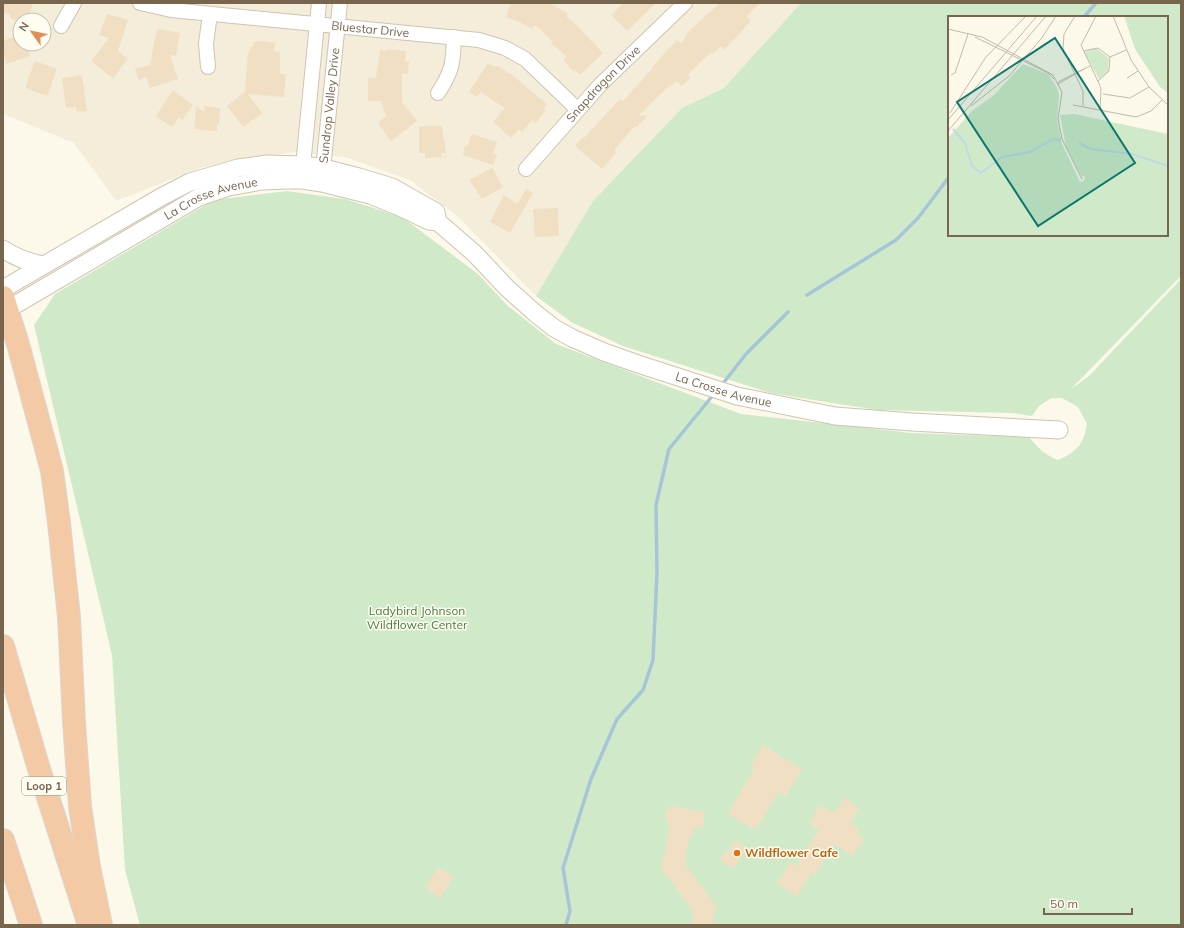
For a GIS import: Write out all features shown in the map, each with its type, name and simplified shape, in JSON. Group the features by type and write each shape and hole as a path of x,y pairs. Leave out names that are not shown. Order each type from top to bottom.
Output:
{"highway":[{"path":"4,302 18,344 52,471 69,617 80,806 89,867 101,925"},
{"name":"Loop 1","path":"3,646 39,769 89,925"},
{"path":"3,840 31,925"}],"street":[{"path":"61,26 74,3"},
{"name":"Bluestar Drive","path":"140,3 171,10 479,40 505,48 533,65 577,109"},
{"name":"Sundrop Valley Drive","path":"303,172 319,3"},
{"name":"Sundrop Valley Drive","path":"323,175 340,3"},
{"name":"Snapdragon Drive","path":"526,169 577,109 680,5"},
{"path":"208,66 206,44 210,14"},
{"path":"438,93 451,70 454,37"},
{"name":"La Crosse Avenue","path":"4,302 43,265 161,197 190,182 238,168 267,164 323,175 400,207 429,221 438,222 474,253 507,288 554,328 574,339 604,352 705,386 737,396 835,416 1059,430"},
{"name":"La Crosse Avenue","path":"4,302 199,197 229,187 303,172"},
{"path":"3,249 23,260 43,265"}],"shaded area":[{"path":"3,3 801,3 724,88 682,108 593,201 536,296 456,215 410,180 345,157 293,152 203,167 116,201 74,143 3,114"}],"green space":[{"name":"Ladybird Johnson Wildflower Center","path":"801,3 1181,3 1181,276 1071,389 1089,376 1181,279 1181,925 140,925 125,870 112,655 34,325 55,294 214,200 287,191 345,199 402,217 478,274 508,306 556,344 741,414 911,433 1029,437 1042,451 1058,460 1070,454 1079,446 1084,437 1087,424 1078,407 1062,398 1050,399 1039,406 1032,416 1013,413 877,410 770,393 623,346 571,322 536,296 593,201 682,108 724,88"}],"building":[{"path":"3,3 33,3 30,12 12,12 12,19 10,18 11,15 3,12"},
{"path":"511,3 550,3 568,14 566,16 583,31 603,53 580,75 575,70 574,72 563,60 567,57 551,43 552,41 535,25 532,29 520,22 506,17"},
{"path":"623,3 656,3 627,31 611,15"},
{"path":"720,3 760,3 747,16 751,21 724,50 721,46 713,54 711,52 688,75 690,78 682,86 677,81 671,86 670,85 638,116 648,115 637,127 635,126 614,150 616,153 602,169 575,146 620,99 623,101 677,40 681,44 690,30"},
{"path":"107,14 128,20 118,51 128,59 113,78 91,61 109,38 99,35"},
{"path":"157,29 180,33 176,56 170,55 178,79 150,88 146,77 139,80 135,69 150,65"},
{"path":"12,37 12,52 29,52 30,56 7,64 3,53 3,41"},
{"path":"262,41 275,43 274,51 280,52 280,74 286,74 284,97 248,94 262,113 243,127 227,106 245,92 248,52 250,52 250,47 253,47 254,42"},
{"path":"387,49 406,51 405,60 407,60 406,62 409,62 408,74 402,74 402,102 417,121 391,141 378,123 386,116 381,101 368,101 368,78 376,78 380,50 387,51"},
{"path":"35,61 57,69 47,96 25,88"},
{"path":"488,63 495,67 498,66 511,74 547,104 544,108 546,110 536,123 532,120 522,132 519,129 511,138 493,122 505,108 480,92 477,97 469,92"},
{"path":"82,75 87,111 77,112 76,107 66,108 62,78"},
{"path":"173,90 193,105 182,120 179,117 172,127 156,116"},
{"path":"196,106 204,112 204,106 220,108 219,125 217,124 217,131 194,129"},
{"path":"419,126 442,126 446,153 441,153 442,157 425,158 425,153 419,153"},
{"path":"472,134 497,142 493,153 497,155 493,165 463,155 465,146 467,147"},
{"path":"492,168 503,187 482,199 469,180"},
{"path":"526,189 533,193 510,233 490,222 504,195 517,204"},
{"path":"558,208 559,236 535,237 533,209"},
{"path":"763,745 802,769 785,797 778,792 756,829 728,813 754,770 750,768"},
{"path":"844,798 859,808 850,823 859,829 857,833 864,838 853,856 834,844 815,875 811,873 797,896 777,883 790,862 797,866 819,830 809,824 820,805 834,814"},
{"path":"669,806 705,812 703,828 694,827 692,838 689,837 685,864 716,906 712,925 691,925 693,911 661,869 663,856 665,856 669,823 666,823 665,813"},
{"path":"735,840 747,847 734,868 720,860 725,852 727,853"},
{"path":"438,868 454,877 440,898 425,888"}],"waterway":[{"path":"1085,16 1096,3"},
{"path":"807,295 896,240 918,218 948,178"},
{"path":"721,386 746,354 788,312"},
{"path":"566,925 570,911 563,868 591,779 617,719 643,690 653,660 657,573 656,505 669,449 714,394"}],"place":[{"name":"Wildflower Cafe","path":"737,853"}]}
